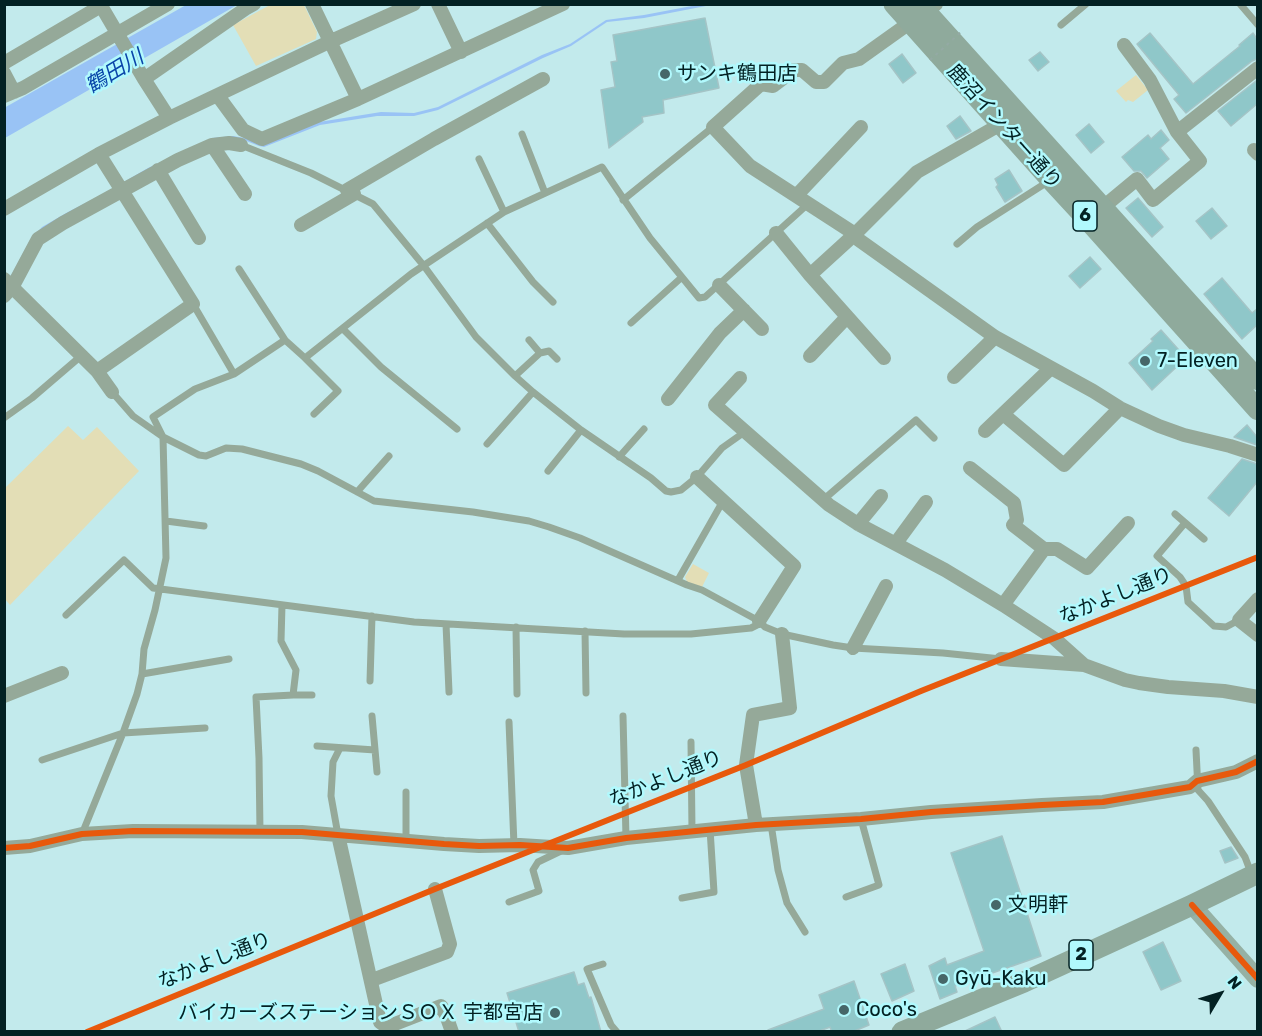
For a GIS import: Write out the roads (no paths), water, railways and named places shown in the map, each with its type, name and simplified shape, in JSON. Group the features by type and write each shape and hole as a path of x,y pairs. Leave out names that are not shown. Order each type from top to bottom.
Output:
{"main road":[{"name":"鹿沼インター通り","path":"894,4 923,11 1257,410"},
{"name":"鹿沼インター通り","path":"923,11 1001,124 1051,180 1095,214 1257,380"},
{"name":"2","path":"902,1032 1014,986 1255,874"}],"street":[{"path":"4,73 9,94 117,35 168,4"},
{"path":"144,79 254,4"},
{"path":"312,4 358,99"},
{"path":"4,209 99,154 169,118 414,4"},
{"path":"438,4 461,52"},
{"path":"218,96 243,130 262,139 358,99 563,4"},
{"path":"4,63 100,5 169,118"},
{"path":"923,11 859,59 843,63 824,82 816,82 802,70 794,70 773,86 761,84 713,127 750,166 855,234 868,246 995,337 1120,408 1159,426 1257,455"},
{"path":"1095,214 1137,179 1153,200 1200,161 1177,132 1150,80 1124,45"},
{"path":"1177,132 1257,68"},
{"path":"301,225 434,139 543,79"},
{"path":"810,275 917,172 1001,124"},
{"path":"796,196 861,127"},
{"path":"112,392 97,371 7,287 38,239 63,223 178,160 213,145 229,143 241,145"},
{"path":"213,145 245,194"},
{"path":"97,371 193,304 99,154"},
{"path":"158,170 199,238"},
{"path":"776,233 810,275 885,358"},
{"path":"719,285 762,329"},
{"path":"668,399 720,333 744,310"},
{"path":"810,356 848,317"},
{"path":"954,377 995,337"},
{"path":"985,431 1051,368"},
{"path":"740,378 715,405 823,500 858,524 945,570 1003,605 1055,639 1084,665"},
{"path":"1003,414 1064,465 1120,408"},
{"path":"970,468 1014,503 1017,520 1013,525 1044,549 1057,549 1087,568 1128,523"},
{"path":"697,477 794,566 759,621"},
{"path":"858,524 881,496"},
{"path":"896,543 926,502"},
{"path":"1003,605 1044,549"},
{"path":"854,648 886,585"},
{"path":"1257,599 1239,620 1257,635"},
{"path":"756,825 746,765 753,715 790,708 782,634"},
{"path":"1001,659 1084,665 1139,683 1224,691 1257,697"},
{"path":"4,696 62,674"},
{"path":"4,848 30,846 82,834 133,831 302,832 406,842 568,848 626,838 756,825 1103,802 1190,787 1197,781 1236,772 1257,761"},
{"path":"338,836 380,1022 387,1027 441,1006 452,1032"},
{"path":"372,980 447,952 450,944 435,889"},
{"path":"1192,905 1257,978"}],"lane":[{"path":"1061,25 1086,4"},
{"path":"1240,4 1257,25"},
{"path":"623,200 713,127"},
{"path":"522,134 545,193"},
{"path":"241,145 311,173 373,204 424,266 476,337 515,376 581,430 651,478 666,491 681,490 697,477 722,448 746,431"},
{"path":"479,159 504,212"},
{"path":"305,358 411,274 504,212 602,168 650,238 699,298 705,297 719,285 808,204"},
{"path":"957,244 977,227 1051,180"},
{"path":"487,223 533,282 553,302"},
{"path":"239,269 285,340 338,391 314,414"},
{"path":"631,323 682,276"},
{"path":"193,304 234,374"},
{"path":"344,329 381,368 457,429"},
{"path":"82,834 137,694 142,674 144,649 166,558 163,437 153,417 195,389 234,374 285,340"},
{"path":"529,340 540,352"},
{"path":"515,376 540,352 549,351 557,359"},
{"path":"4,418 32,398 81,356"},
{"path":"112,392 133,416 163,437 199,455 206,456 226,448 242,449 301,464 374,501 529,521 580,538 702,590 759,621 765,627 782,634 854,648 1001,659"},
{"path":"487,444 533,392"},
{"path":"823,500 916,420 934,438"},
{"path":"619,457 644,429"},
{"path":"548,471 581,430"},
{"path":"357,492 389,456"},
{"path":"678,580 723,501"},
{"path":"1174,514 1204,539"},
{"path":"166,521 204,526"},
{"path":"1185,523 1157,556 1180,576 1186,586 1188,602 1214,626 1226,627 1239,620"},
{"path":"66,615 124,560 153,588 446,624 624,634 691,634 751,628 759,621"},
{"path":"282,605 281,641 296,670 293,695"},
{"path":"370,681 372,616"},
{"path":"446,624 449,692"},
{"path":"516,627 517,694"},
{"path":"585,631 586,693"},
{"path":"142,674 229,659"},
{"path":"260,832 255,697 312,695"},
{"path":"372,716 377,772"},
{"path":"623,716 626,838"},
{"path":"509,722 514,845"},
{"path":"42,760 123,733 205,728"},
{"path":"691,742 692,831"},
{"path":"317,746 375,750"},
{"path":"338,836 331,795 333,762 340,748"},
{"path":"1196,750 1198,789 1213,808 1255,874"},
{"path":"406,792 406,842"},
{"path":"846,897 879,885 861,819"},
{"path":"771,824 778,870 787,903 805,932"},
{"path":"682,898 714,892 710,829"},
{"path":"509,902 539,891 533,870 538,862 568,848"},
{"path":"603,964 587,969 611,1025 617,1032"}],"water":[{"name":"鶴田川","path":"186,5 237,5 5,138 4,108"},
{"path":"697,5 711,5 644,18 607,22 571,46 438,110 414,116 377,116 320,125 264,147 244,140 232,139 69,215 5,285 30,240 42,227 148,168 212,138 233,136 245,138 319,122 381,112 414,113 438,107 542,55 570,44 606,20"}],"place":[{"name":"サンキ鶴田店","path":"665,74"},
{"name":"7-Eleven","path":"1145,361"},
{"name":"文明軒","path":"996,905"},
{"name":"Gyū-Kaku","path":"943,979"},
{"name":"Coco's","path":"844,1010"},
{"name":"バイカーズステーションＳＯＸ 宇都宮店","path":"555,1013"}]}
